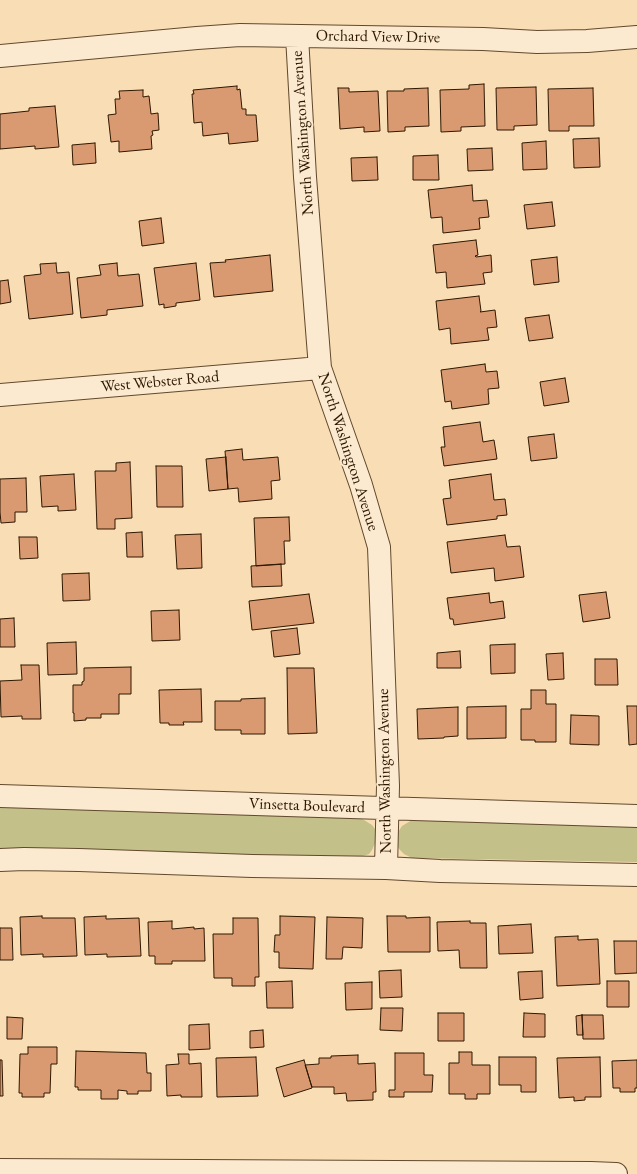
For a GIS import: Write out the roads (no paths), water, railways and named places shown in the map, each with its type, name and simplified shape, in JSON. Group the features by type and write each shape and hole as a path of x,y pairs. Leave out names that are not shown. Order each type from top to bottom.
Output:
{"street":[{"name":"Orchard View Drive","path":"0,56 212,37 266,35 483,39 537,42 588,41 637,37"},
{"name":"North Washington Avenue","path":"297,36 305,176 320,368 361,485 379,548 388,808 386,868"},
{"name":"West Webster Road","path":"0,395 320,368"},
{"name":"Vinsetta Boulevard","path":"0,796 637,816"},
{"path":"0,860 79,860 252,866 637,875"},
{"path":"0,1170 616,1174"}]}
